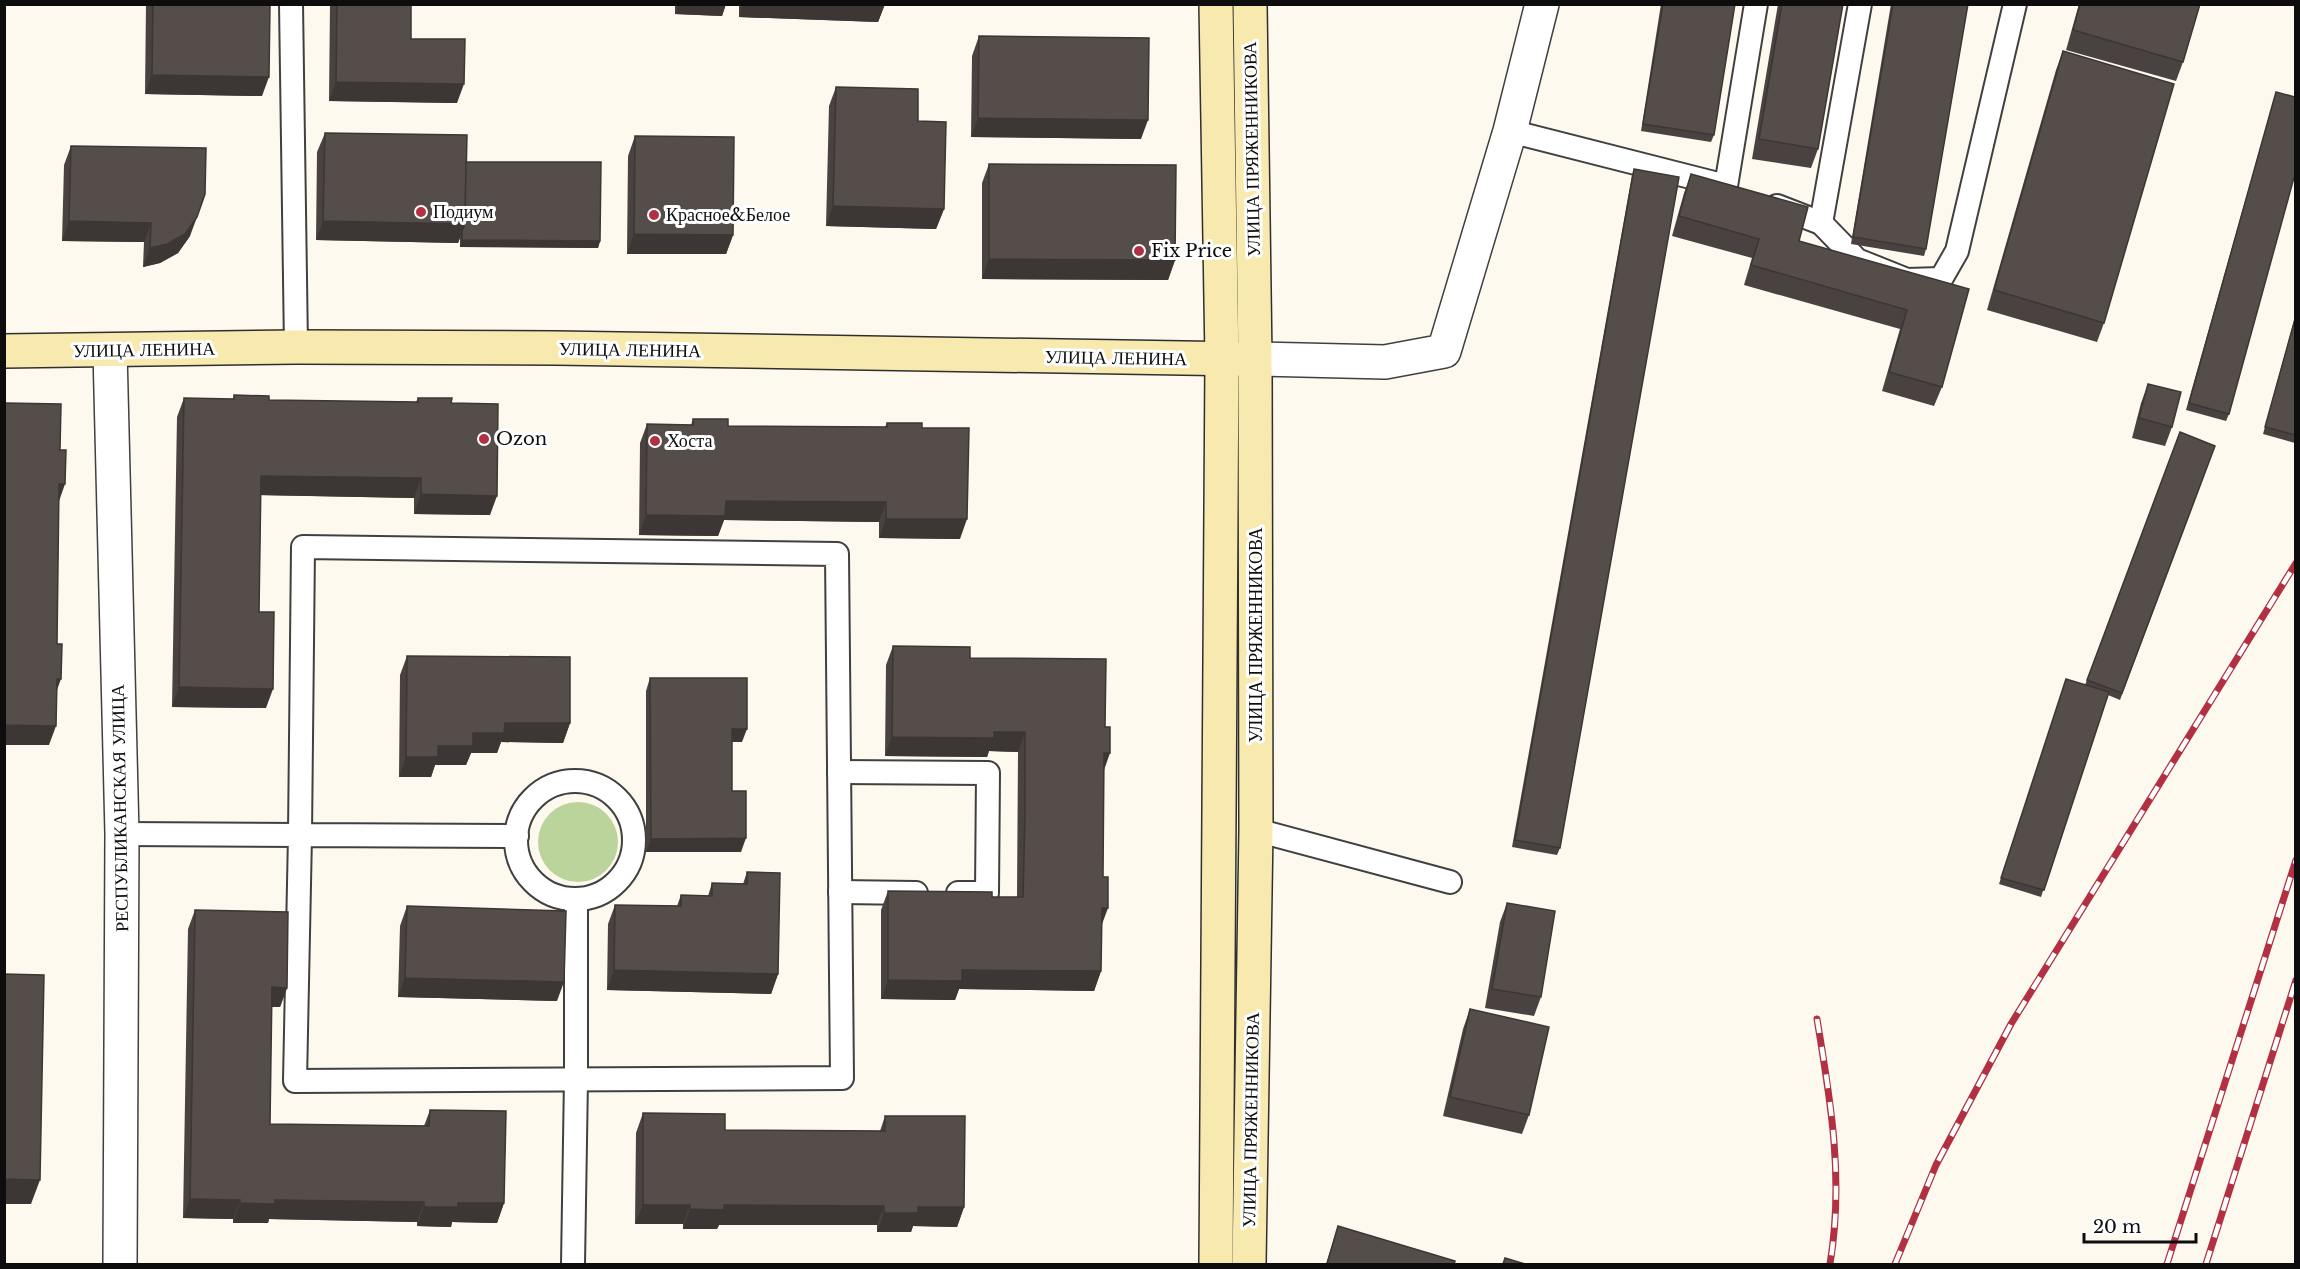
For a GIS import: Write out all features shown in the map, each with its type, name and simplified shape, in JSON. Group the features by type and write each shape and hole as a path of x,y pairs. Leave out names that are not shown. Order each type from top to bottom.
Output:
{"main road":[{"name":"УЛИЦА ПРЯЖЕННИКОВА","path":"1216,4 1222,359 1216,1264"},
{"name":"УЛИЦА ПРЯЖЕННИКОВА","path":"1249,1264 1256,830 1255,359 1250,4"},
{"name":"УЛИЦА ЛЕНИНА","path":"4,351 296,347 556,348 1255,359"}],"street":[{"path":"1255,359 1385,362 1444,351 1510,131 1542,4"},
{"name":"РЕСПУБЛИКАНСКАЯ УЛИЦА","path":"110,351 122,834 120,1264"}],"lane":[{"path":"291,4 296,347"},
{"path":"1726,186 1756,4"},
{"path":"1821,223 1860,4"},
{"path":"1510,131 1726,186 1821,223 1857,260 1907,280 1941,279 1957,251 2015,4"},
{"path":"303,547 837,554 839,772 842,1078 296,1081 303,547"},
{"path":"839,772 988,773 987,893 840,892"},
{"path":"574,781 593,784 611,793 618,800 624,807 632,826 634,845 629,864 619,880 603,892 585,899 576,899 566,899 548,893 532,881 521,865 516,847 517,827 525,809 537,795 554,785 574,781"},
{"path":"1256,830 1450,882"},
{"path":"122,834 517,836"},
{"path":"573,1264 576,899"}],"green space":[{"path":"570,802 586,802 607,813 618,834 618,850 607,871 586,882 570,882 556,876 544,864 538,850 538,834 544,820 556,808"}],"building":[{"path":"153,4 270,4 269,77 152,75"},
{"path":"337,4 411,4 411,39 465,39 464,84 336,82"},
{"path":"1663,4 1735,4 1714,135 1643,124"},
{"path":"1782,4 1843,4 1818,149 1759,139"},
{"path":"1893,4 1968,4 1926,249 1853,237"},
{"path":"2080,4 2200,4 2183,62 2073,30"},
{"path":"979,36 1149,38 1148,120 978,118"},
{"path":"2063,51 2174,84 2104,323 1994,290"},
{"path":"836,87 918,89 918,121 946,122 944,209 833,206"},
{"path":"2276,92 2295,97 2295,174 2229,414 2189,403"},
{"path":"325,133 467,135 465,224 323,221"},
{"path":"635,136 734,137 733,235 634,234"},
{"path":"71,146 206,148 205,194 197,217 185,234 167,244 150,248 151,223 69,221"},
{"path":"466,162 601,162 600,241 462,240 465,224"},
{"path":"989,164 1176,165 1175,260 989,259"},
{"path":"1634,169 1679,177 1560,848 1515,840"},
{"path":"1691,174 1808,207 1799,241 1969,289 1942,387 1889,372 1907,310 1751,265 1759,239 1679,216"},
{"path":"2295,319 2295,435 2265,427"},
{"path":"2148,384 2181,392 2172,427 2139,418"},
{"path":"234,395 269,396 269,400 418,402 418,398 452,398 451,403 498,404 497,496 421,494 421,478 261,476 259,612 274,612 273,689 179,687 184,398 234,399"},
{"path":"4,403 61,404 60,450 66,450 65,484 59,484 57,644 62,644 61,679 57,679 56,726 4,725"},
{"path":"693,419 728,419 728,426 887,427 887,423 922,423 922,428 969,428 967,519 886,519 886,502 726,501 725,516 646,515 647,424 693,425"},
{"path":"2180,432 2215,446 2122,693 2087,680"},
{"path":"893,646 970,647 970,658 1106,659 1105,727 1110,727 1110,753 1104,753 1103,877 1108,877 1108,908 1102,908 1101,971 962,970 962,981 888,980 888,891 992,892 992,897 1023,897 1025,816 1025,732 994,732 994,738 892,737"},
{"path":"407,656 570,657 570,723 505,723 504,733 473,733 473,746 438,746 438,757 406,757"},
{"path":"650,678 747,678 747,729 732,729 732,791 746,791 746,838 651,839"},
{"path":"2066,679 2109,692 2044,890 2001,878"},
{"path":"747,872 780,873 778,974 614,970 615,905 681,906 681,895 712,896 712,883 747,884"},
{"path":"1507,903 1555,911 1541,997 1492,989"},
{"path":"407,906 566,911 564,982 405,978"},
{"path":"195,910 288,912 287,988 272,987 270,1124 429,1126 430,1110 506,1111 504,1203 458,1203 458,1207 424,1207 424,1202 275,1200 275,1204 240,1203 240,1200 190,1199"},
{"path":"4,974 44,975 40,1180 4,1179"},
{"path":"1470,1009 1549,1027 1529,1115 1450,1097"},
{"path":"643,1113 725,1114 725,1130 885,1131 885,1116 965,1116 964,1207 918,1207 918,1213 884,1213 884,1206 724,1205 724,1210 690,1209 690,1205 643,1205"},
{"path":"1338,1226 1455,1261 1454,1264 1327,1264"},
{"path":"1505,1258 1525,1264 1503,1264"}],"railway":[{"path":"1895,1264 1936,1165 2011,1024 2296,563"},
{"path":"2167,1264 2296,860"},
{"path":"2206,1264 2296,980"},
{"path":"1817,1019 1831,1111 1836,1172 1834,1233 1830,1264"}],"place":[{"name":"Подиум","path":"421,212"},
{"name":"Красное&Белое","path":"654,215"},
{"name":"Fix Price","path":"1139,251"},
{"name":"Ozon","path":"484,439"},
{"name":"Хоста","path":"655,441"}]}
